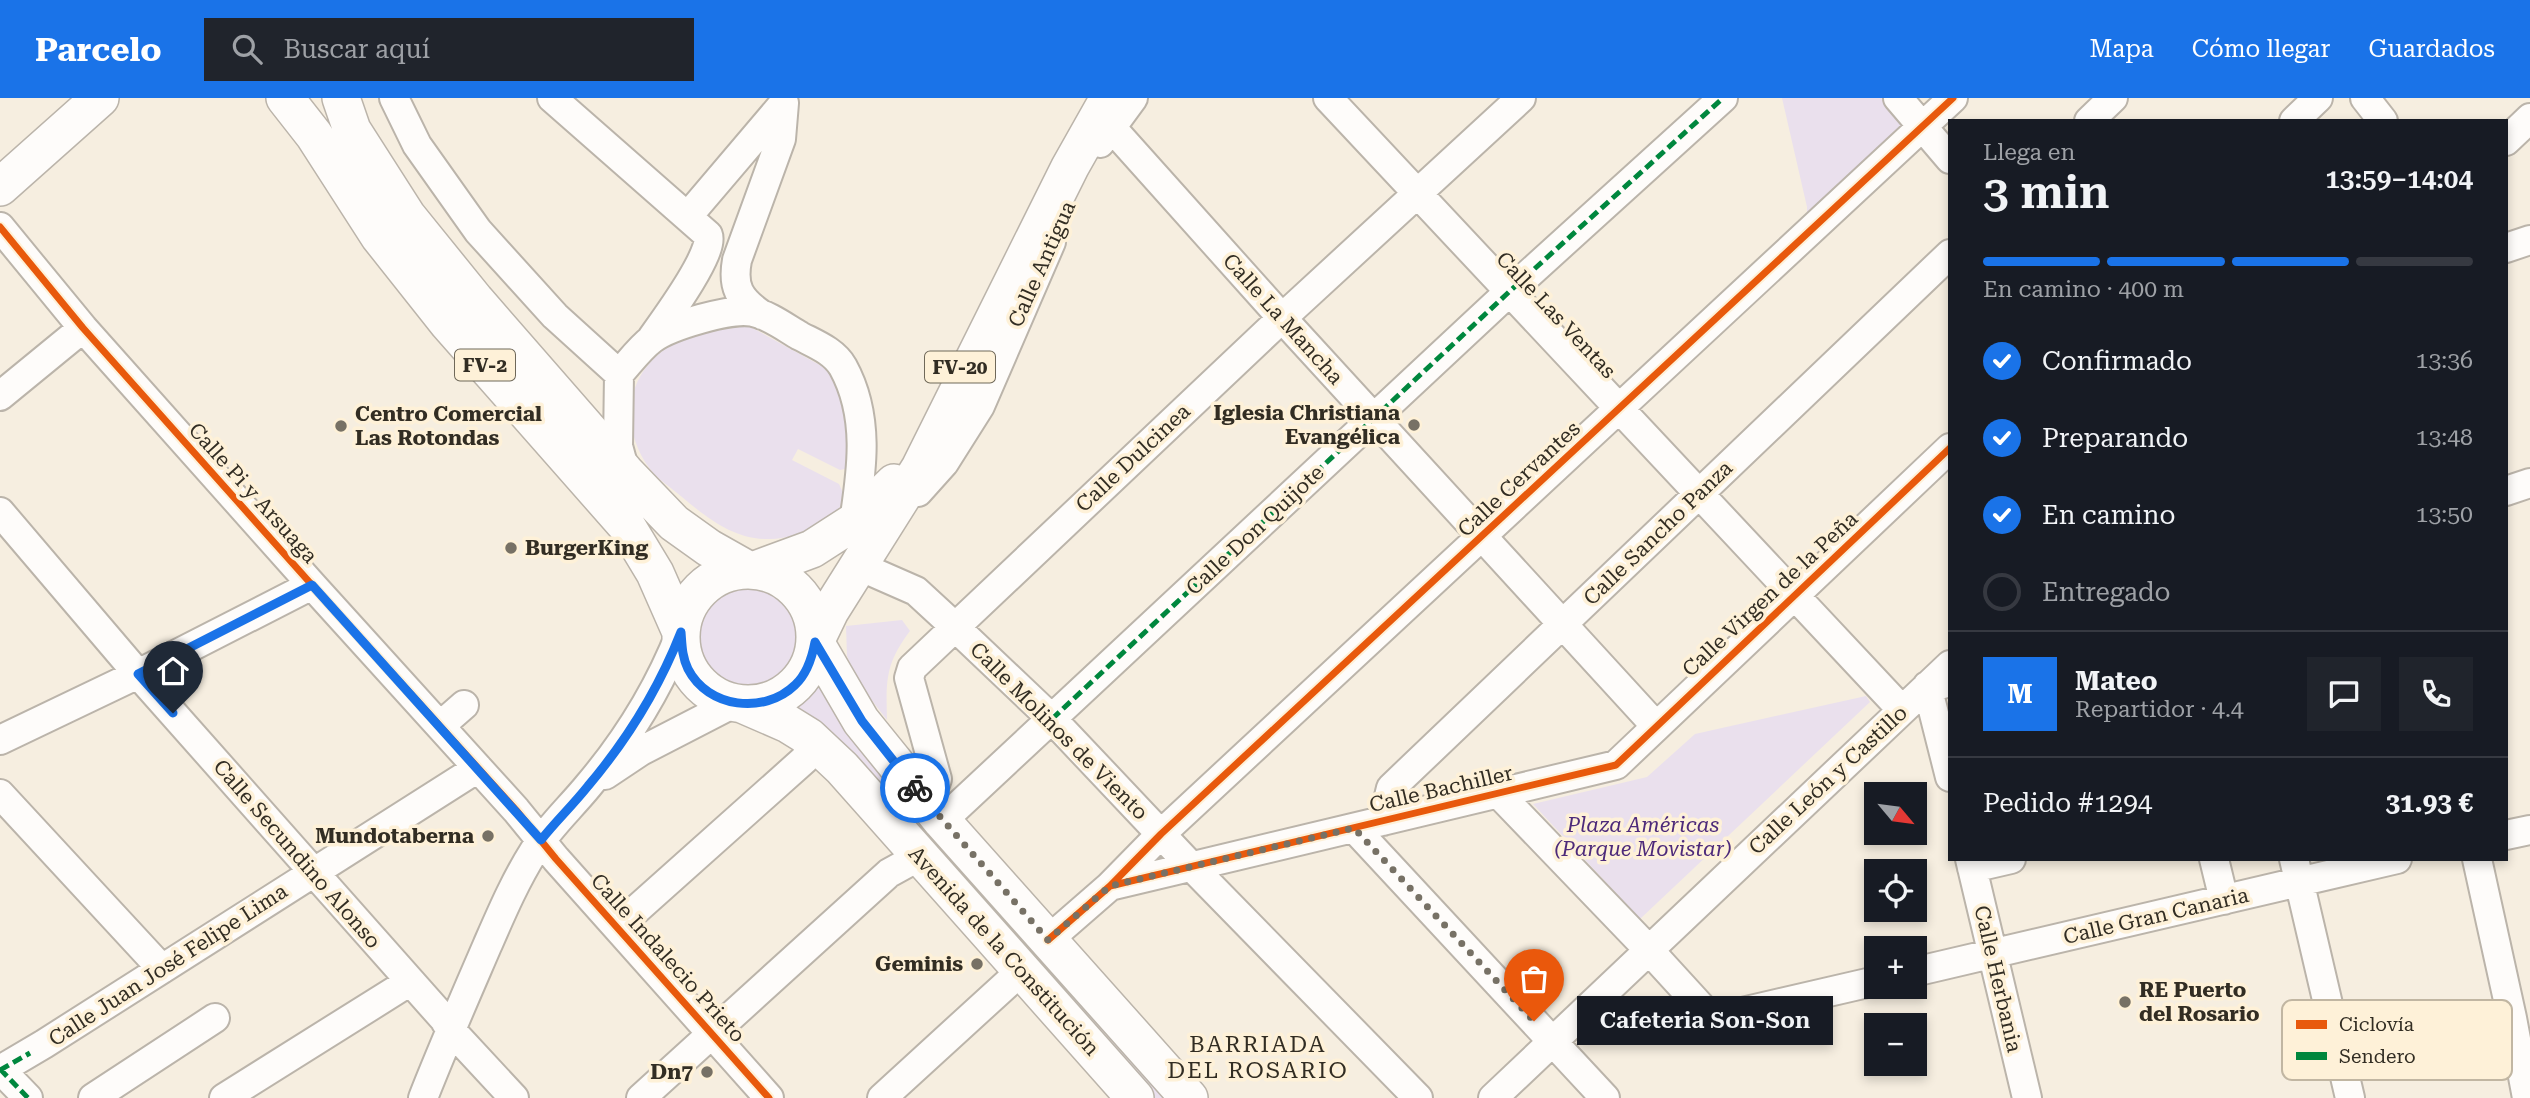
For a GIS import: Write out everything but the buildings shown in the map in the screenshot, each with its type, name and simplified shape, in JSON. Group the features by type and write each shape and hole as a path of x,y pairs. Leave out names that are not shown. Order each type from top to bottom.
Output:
{"main road":[{"name":"FV-2","path":"285,98 314,135 379,236 440,312 626,525 655,573 681,632"},
{"name":"FV-2","path":"341,98 352,130 407,216 475,300 625,472 674,523 709,548 751,570"},
{"path":"0,187 99,102"},
{"name":"FV-20","path":"815,642 830,611 859,566 867,527 936,438 1070,167 1105,108"},
{"name":"FV-20","path":"751,570 867,527"},
{"path":"751,570 783,579 799,593 810,611 815,642 808,667 795,685 777,698 758,704 738,703 715,696 694,677 682,652 681,632 687,609 698,592 715,579 731,572 751,570"},
{"name":"Avenida de la Constitución","path":"815,642 862,721 934,811 1189,1098"},
{"name":"Avenida de la Constitución","path":"738,703 788,724 809,737 842,768 1135,1098"}],"street":[{"path":"394,98 417,145 478,230 555,316 619,374"},
{"path":"552,98 688,216 708,235 710,244 682,294 652,338 619,374 618,446 625,472"},
{"path":"1105,108 1133,98"},
{"name":"Calle Las Ventas","path":"1328,98 1902,710"},
{"name":"Calle Dulcinea","path":"934,811 933,790 937,779 909,678 912,668 1282,318 1521,98"},
{"name":"Calle Don Quijote","path":"934,811 1052,719 1510,291 1723,98"},
{"path":"1898,98 1948,157"},
{"name":"Calle Cervantes","path":"1110,886 1161,834 1953,98"},
{"path":"2091,119 2113,98"},
{"path":"2296,119 2318,98"},
{"path":"2365,98 2382,119"},
{"path":"688,216 780,101"},
{"path":"762,315 741,297 734,276 737,260 781,139 780,101"},
{"name":"Calle La Mancha","path":"1105,108 1282,318 1655,726"},
{"path":"2508,139 2530,118"},
{"name":"Calle Pi y Arsuaga","path":"0,227 83,328 541,840"},
{"path":"2508,247 2530,240"},
{"name":"Calle Sancho Panza","path":"1383,821 1391,788 1948,256"},
{"path":"652,338 689,322 715,315 752,311 827,351 842,366 855,395 861,421 867,527"},
{"path":"0,396 83,328"},
{"name":"Calle Virgen de la Peña","path":"1616,765 1948,450"},
{"path":"2508,490 2530,483"},
{"name":"Calle Secundino Alonso","path":"0,512 138,674 450,1029 514,1098"},
{"name":"Calle Molinos de Viento","path":"859,566 916,591 1052,719 1190,865 1419,1098"},
{"path":"0,740 138,674 312,585"},
{"path":"423,1098 450,1029 506,905 541,840 588,787 648,703 668,666 681,632"},
{"name":"Calle León y Castillo","path":"1493,1098 1902,710 1938,685 1948,668"},
{"path":"1938,685 1948,762"},
{"path":"588,787 641,751 738,703"},
{"path":"440,726 464,705"},
{"path":"618,926 805,759 811,745 809,737"},
{"name":"Calle Bachiller","path":"1048,940 1110,886 1616,765"},
{"name":"Calle Juan José Felipe Lima","path":"0,1069 30,1053 478,768"},
{"path":"1499,793 1712,1019 1864,984"},
{"path":"0,794 162,969"},
{"path":"1190,865 1185,831 1193,805"},
{"path":"1354,828 1605,1098"},
{"path":"2508,835 2530,830"},
{"name":"Calle Indalecio Prieto","path":"541,840 769,1098"},
{"path":"641,1098 889,873 922,858"},
{"path":"1971,864 1995,861"},
{"path":"2214,861 2224,900"},
{"name":"Calle Gran Canaria","path":"1927,969 2224,900 2297,871 2380,861"},
{"path":"2478,861 2521,1017 2527,1098"},
{"name":"Calle Herbania","path":"1971,864 2023,1097"},
{"path":"2297,871 2327,1000"},
{"path":"882,1098 1021,971"},
{"path":"224,1098 409,982"},
{"path":"93,1098 215,1018"},
{"path":"0,1069 28,1098"},
{"path":"2346,1080 2350,1098"}],"green space":[{"path":"1782,98 1882,98 1903,124 1807,215"},
{"path":"749,326 827,369 847,417 849,468 840,470 798,449 792,460 839,484 845,497 841,505 824,524 784,538 752,538 710,519 653,473 639,451 633,433 631,415 638,380 649,364 663,351 698,334"},
{"path":"747,587 775,595 789,609 797,637 789,665 775,679 747,687 719,679 705,665 697,637 705,609 719,595"},
{"path":"902,620 910,631 891,663 887,720 857,681 847,656 846,626"},
{"path":"820,683 1175,1098 1147,1098 794,709"},
{"name":"Plaza Américas (Parque Movistar)","path":"1866,696 1870,702 1640,919 1533,804 1647,777 1695,734"}],"marked path":[{"path":"1052,719 1510,291 1723,98"},
{"path":"0,1070 30,1053"},
{"path":"0,1069 28,1098"}],"cycle path":[{"path":"1110,886 1161,834 1953,98"},
{"path":"0,227 83,328 516,810 556,859 769,1098"},
{"path":"1048,940 1110,886 1616,765 1948,450"}],"way so far":[{"path":"915,788 1048,940 1110,886 1354,828 1534,1021"}],"place":[{"name":"Iglesia Christiana Evangélica","path":"1414,425"},
{"name":"Centro Comercial Las Rotondas","path":"341,426"},
{"name":"BurgerKing","path":"511,548"},
{"name":"Mundotaberna","path":"488,836"},
{"name":"Geminis","path":"977,964"},
{"name":"RE Puerto del Rosario","path":"2125,1002"},
{"name":"Cafeteria Son-Son","path":"1534,1021"},
{"name":"Dn7","path":"707,1072"}],"district":[{"name":"BARRIADA DEL ROSARIO","path":"1258,1057"}],"route":[{"path":"173,713 138,674 312,585 541,840 588,787 648,703 668,666 681,632 682,652 689,670 700,685 715,696 734,703 758,704 777,698 795,685 808,667 815,642 862,721 915,788"}]}
